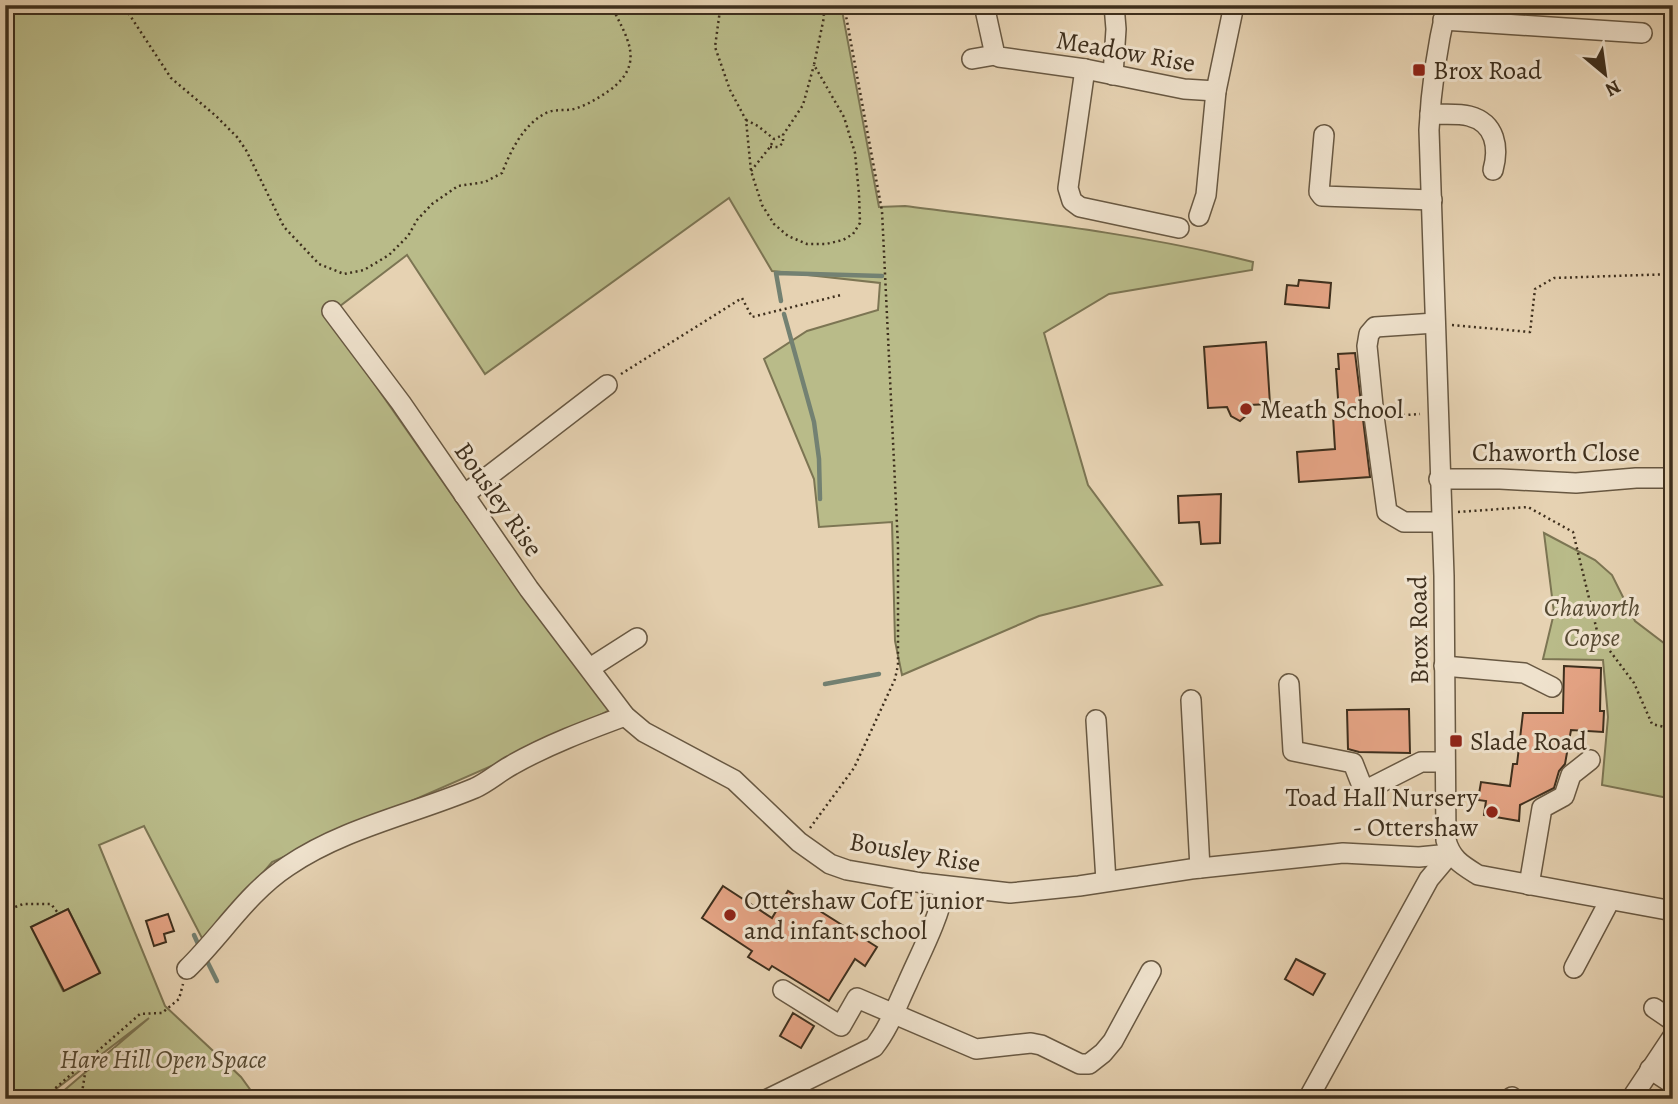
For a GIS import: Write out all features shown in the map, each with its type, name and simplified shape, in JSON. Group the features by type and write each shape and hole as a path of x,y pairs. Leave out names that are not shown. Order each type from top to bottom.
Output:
{"street":[{"path":"972,60 995,55 984,5"},
{"path":"1113,75 1116,29 1114,5"},
{"name":"Meadow Rise","path":"1199,216 1206,195 1216,91 1234,5"},
{"path":"1445,13 1642,33"},
{"name":"Brox Road","path":"1445,13 1432,85 1430,114 1446,839 1450,854"},
{"name":"Meadow Rise","path":"995,55 1085,69 1184,89 1216,91"},
{"path":"1085,69 1068,188 1072,201 1080,207 1179,228"},
{"path":"1430,114 1471,116 1490,129 1498,151 1493,170"},
{"path":"1325,135 1319,192 1322,196 1432,200"},
{"name":"Bousley Rise","path":"332,311 401,403 529,589 625,716 644,732 734,780 799,842 830,864 847,870 945,887 1010,893 1200,868 1343,853 1419,857 1450,854"},
{"path":"1435,323 1375,327 1369,334 1367,345 1387,512 1404,522 1441,518"},
{"path":"464,495 607,385"},
{"name":"Chaworth Close","path":"1439,479 1576,483 1668,478 1673,481"},
{"path":"590,668 637,638"},
{"path":"1444,666 1524,673 1552,687"},
{"path":"1289,684 1293,751 1353,763 1364,791 1421,762 1444,762"},
{"path":"1191,700 1200,868"},
{"path":"198,958 254,892 289,865 351,833 480,786 512,764 625,716"},
{"path":"1096,720 1106,881"},
{"path":"1529,885 1542,808 1563,796 1571,775 1590,760"},
{"path":"1308,1099 1429,879 1450,854 1462,866 1478,875 1673,911"},
{"path":"768,1099 874,1047 884,1035 937,917 945,887"},
{"path":"1574,968 1611,900"},
{"path":"783,990 841,1026 857,998 976,1049 1031,1043 1041,1045 1080,1064 1089,1064 1103,1054 1113,1041 1150,971"},
{"path":"1654,1008 1673,1021"},
{"path":"1631,1099 1673,1036"},
{"path":"1650,1069 1673,1084"}],"path":[{"path":"121,5 130,14 171,78 216,116 246,150 285,227 319,264 344,274 364,270 390,254 408,236 417,220 432,204 458,186 485,182 502,173 510,152 523,132 546,113 560,109 574,110 592,102 625,79 631,64 629,44 611,5"},
{"path":"718,5 720,10 715,47 730,90 746,120 751,171 762,205 774,224 788,236 807,244 826,244 843,240 853,234 860,223 855,153 844,117 814,65"},
{"path":"751,171 803,106 824,17 823,5"},
{"path":"799,842 854,768 895,679 898,665 898,546 882,211 844,5"},
{"path":"746,120 774,139"},
{"path":"770,147 783,143 782,135"},
{"path":"1435,323 1530,332 1535,289 1554,278 1673,274"},
{"path":"607,385 742,298 752,317 841,295"},
{"path":"1374,416 1437,414"},
{"path":"1441,518 1528,507 1573,532 1598,635 1634,683 1652,723 1673,729"},
{"path":"5,911 23,904 51,904 58,913"},
{"path":"43,1099 140,1014 162,1013 179,999 198,958"},
{"path":"81,1099 87,1059"}],"green space":[{"name":"Hare Hill Open Space","path":"5,5 841,5 879,207 905,206 1080,229 1167,243 1253,262 1252,270 1109,294 1044,333 1088,485 1162,585 1039,616 902,675 895,641 892,522 819,527 814,479 764,359 807,331 878,310 880,283 772,271 729,198 485,374 407,255 327,316 487,545 612,709 553,739 272,862 204,942 144,826 99,845 165,1006 241,1077 257,1099 54,1099 149,1018 43,1099 5,1099 5,598 8,595 5,586","holes":["68,909 100,972 63,991 31,927"]},
{"name":"Chaworth Copse","path":"1544,533 1595,560 1612,575 1635,621 1673,650 1673,799 1602,785 1608,717 1603,660 1543,659 1554,613"}],"building":[{"path":"1299,280 1331,283 1329,308 1285,304 1287,285 1298,286"},
{"path":"1266,342 1270,404 1249,405 1247,415 1240,421 1231,416 1227,407 1208,408 1204,347"},
{"path":"1355,353 1370,477 1299,482 1297,452 1335,449 1333,416 1339,413 1336,369 1339,369 1338,354"},
{"path":"1221,494 1220,543 1201,544 1199,522 1179,523 1178,496"},
{"path":"1564,666 1601,668 1600,711 1604,711 1603,732 1571,730 1565,764 1559,771 1554,788 1520,805 1519,821 1484,815 1486,801 1478,800 1481,782 1510,786 1513,764 1517,764 1523,713 1563,713"},
{"path":"1409,709 1410,753 1359,752 1348,749 1347,710"},
{"path":"723,886 772,918 788,891 877,947 865,966 855,959 829,1001 772,966 769,970 748,957 752,951 702,918"},
{"path":"68,909 100,973 64,991 31,927"},
{"path":"168,914 174,931 164,934 166,942 154,946 146,921"},
{"path":"1296,959 1325,974 1313,995 1285,979"},
{"path":"793,1013 814,1026 801,1048 780,1036"}],"waterway":[{"path":"781,301 776,273 882,276"},
{"path":"784,314 814,422 819,459 820,499"},
{"path":"825,684 879,674"},
{"path":"194,935 199,946"},
{"path":"205,957 217,981"}],"place":[{"name":"Brox Road","path":"1419,70"},
{"name":"Meath School","path":"1246,409"},
{"name":"Slade Road","path":"1456,741"},
{"name":"Toad Hall Nursery - Ottershaw","path":"1492,812"},
{"name":"Ottershaw CofE junior and infant school","path":"730,915"}]}
